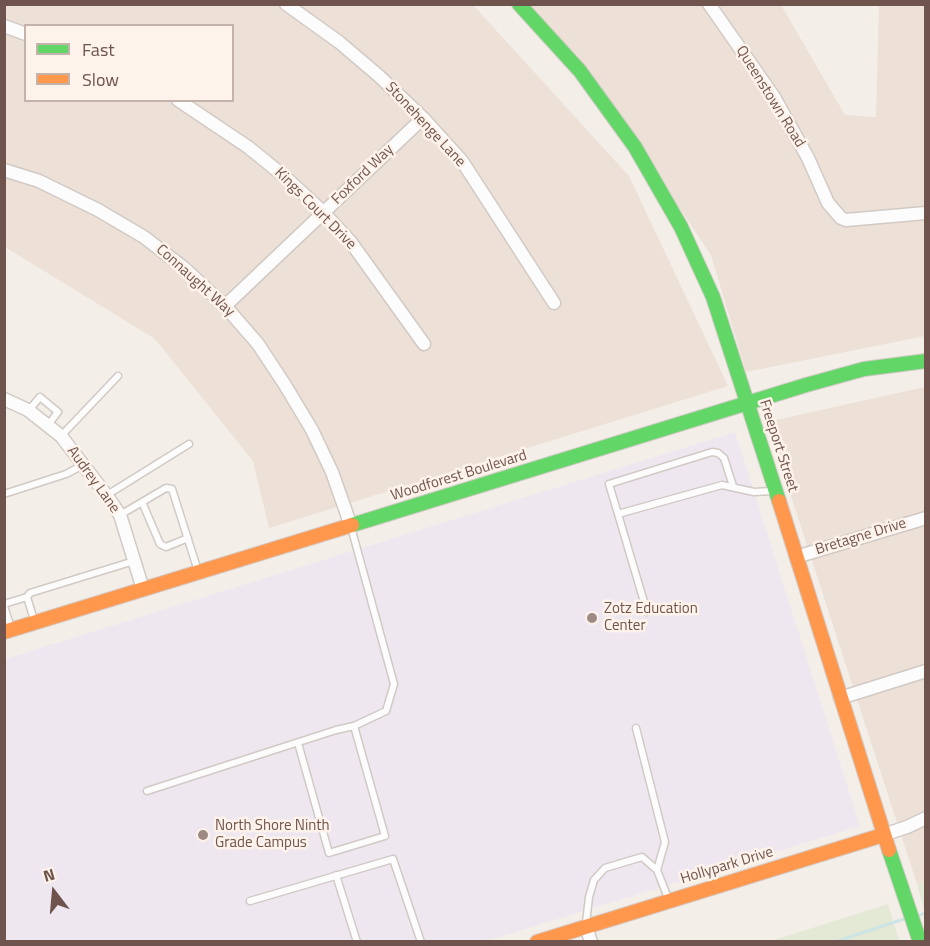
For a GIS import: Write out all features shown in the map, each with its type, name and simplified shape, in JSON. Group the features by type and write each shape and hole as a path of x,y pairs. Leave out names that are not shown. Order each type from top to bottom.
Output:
{"main road":[{"name":"Freeport Street","path":"519,4 579,71 644,160 681,227 713,297 883,835 918,936"},
{"name":"Woodforest Boulevard","path":"8,630 864,369 926,361"},
{"name":"Hollypark Drive","path":"537,942 883,835"}],"street":[{"name":"Stonehenge Lane","path":"286,4 339,42 423,118 462,161 554,303"},
{"name":"Queenstown Road","path":"709,4 774,97 808,158 828,203 841,218 846,220 926,213"},
{"path":"4,26 24,33"},
{"name":"Kings Court Drive","path":"181,102 248,147 323,212 350,241 424,344"},
{"name":"Foxford Way","path":"225,306 423,118"},
{"name":"Connaught Way","path":"4,170 39,181 88,205 144,237 184,268 225,306 258,344 312,430 332,472 351,526"},
{"name":"Audrey Lane","path":"4,399 28,410 62,436 107,496 120,515 143,589"},
{"name":"Bretagne Drive","path":"796,557 926,518"},
{"path":"840,698 926,671"},
{"name":"Hollypark Drive","path":"883,835 926,818"},
{"path":"586,926 591,942"}],"lane":[{"path":"62,436 118,376"},
{"path":"28,410 40,397 58,412 48,425"},
{"path":"107,496 189,444"},
{"path":"647,612 609,484 712,452 724,458 733,486"},
{"path":"4,494 66,474 83,464"},
{"path":"618,514 722,484 754,492 775,490"},
{"path":"120,515 166,488 172,489 199,572"},
{"path":"142,502 160,544 166,547 188,538"},
{"path":"147,791 354,726 386,711 394,684 351,526"},
{"path":"8,630 4,605 27,597 30,593 134,561"},
{"path":"27,597 34,622"},
{"path":"298,743 329,853 385,836 354,726"},
{"path":"636,728 665,842 657,870"},
{"path":"586,926 589,897 594,880 605,868 642,857 657,870 669,901"},
{"path":"250,901 393,859 421,942"},
{"path":"336,875 357,942"}],"shaded area":[{"path":"4,5 473,5 629,176 728,386 269,528 253,461 155,339 5,247"},
{"path":"525,5 781,5 845,115 876,117 879,5 925,5 925,336 746,372 711,255 576,54"},
{"path":"925,387 925,881 917,884 767,422"},
{"path":"735,432 860,826 486,941 5,942 5,659"}],"green space":[{"path":"926,881 925,913 917,884"},
{"path":"888,904 899,940 894,942 771,941"}],"waterway":[{"path":"916,916 926,913"},
{"path":"835,942 904,919"}],"traffic: fast":[{"path":"519,4 580,71 635,147 681,227 713,297 779,501"},
{"path":"352,525 806,385 864,369 926,361"},
{"path":"889,850 920,942"}],"traffic: slow":[{"path":"779,501 889,850"},
{"path":"4,632 352,525"},
{"path":"537,942 883,835"}],"place":[{"name":"Zotz Education Center","path":"592,618"},
{"name":"North Shore Ninth Grade Campus","path":"203,835"}]}
